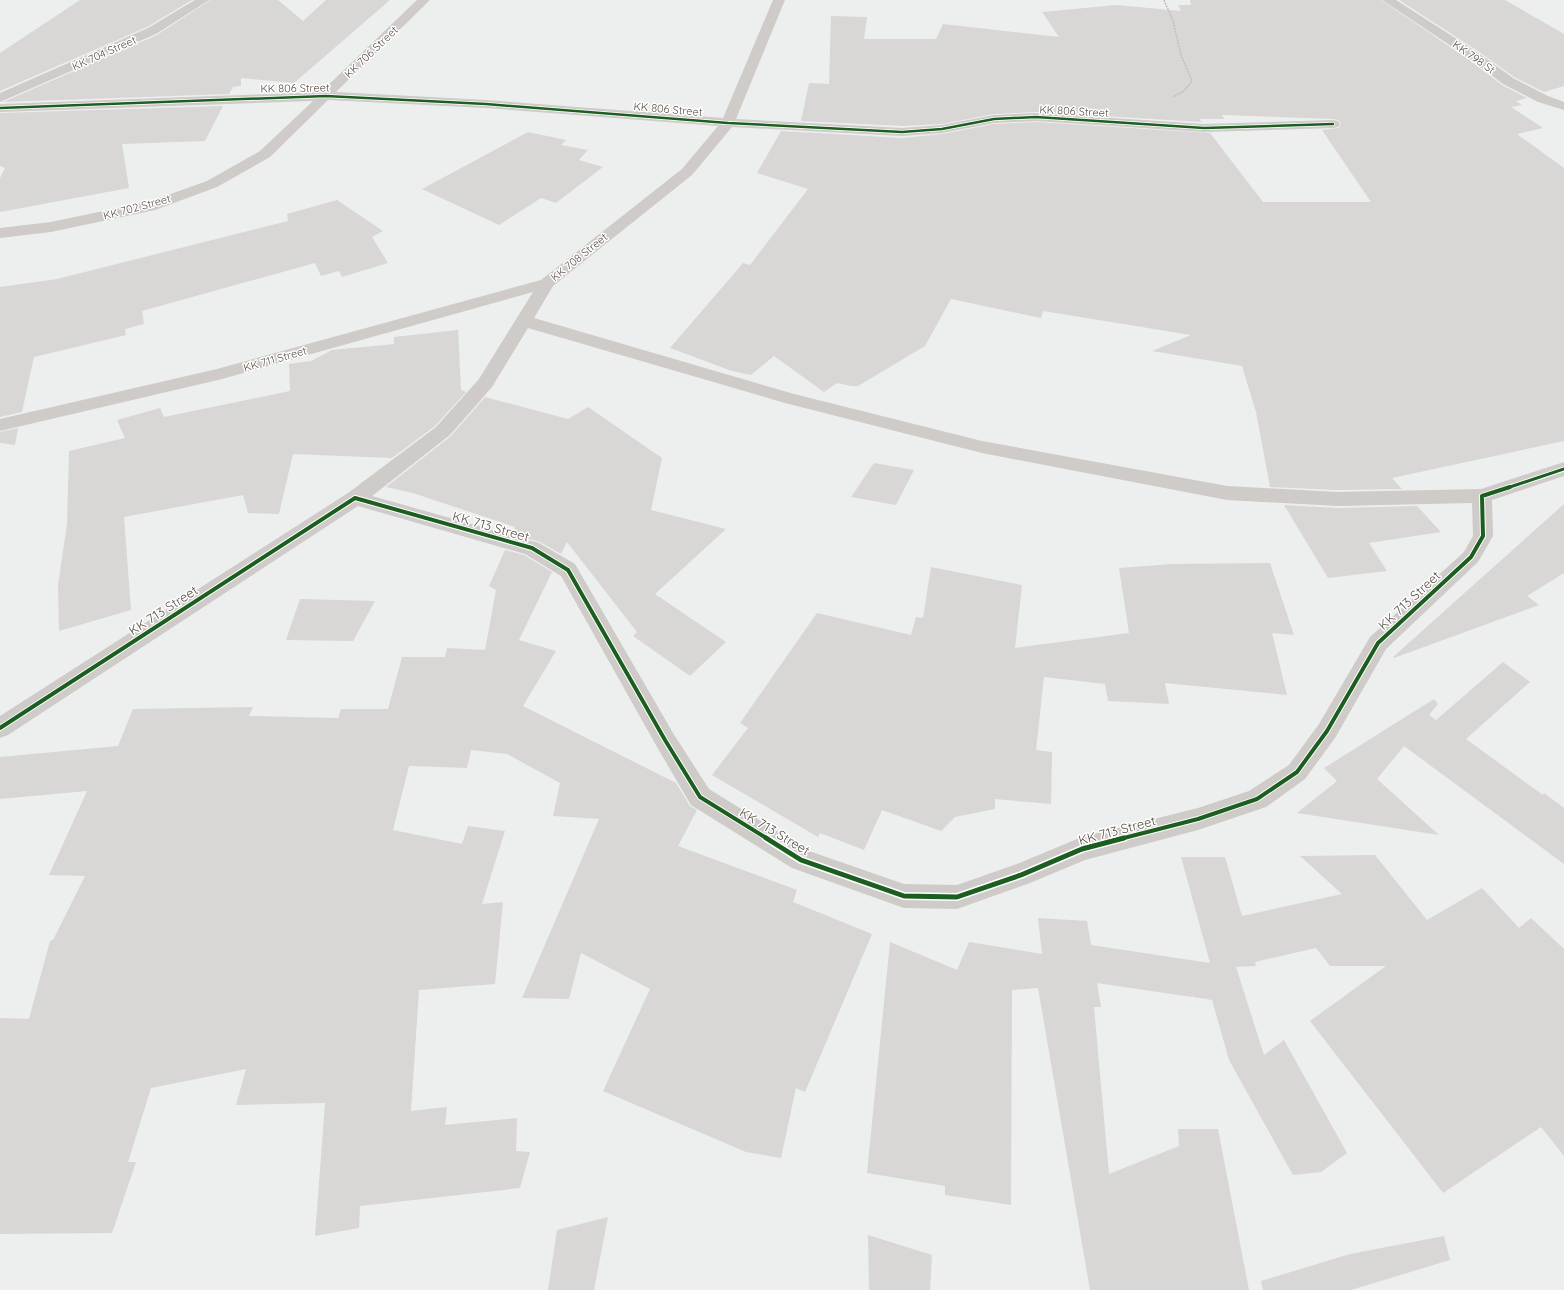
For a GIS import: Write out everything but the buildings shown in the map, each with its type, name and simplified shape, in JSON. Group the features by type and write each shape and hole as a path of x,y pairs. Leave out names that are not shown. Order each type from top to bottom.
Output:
{"street":[{"name":"KK 704 Street","path":"0,98 152,32 203,0"},
{"name":"KK 706 Street","path":"265,154 424,0"},
{"name":"KK 708 Street","path":"355,498 443,431 486,384 547,282 687,172 728,123 779,0"},
{"name":"KK 798 St","path":"1388,0 1473,55 1508,81 1543,99 1564,106"},
{"name":"KK 806 Street","path":"0,108 326,96 486,104 728,123 902,132 942,129 994,118 1036,117 1204,128 1333,124"},
{"name":"KK 702 Street","path":"0,233 51,228 155,204 212,184 265,154"},
{"name":"KK 711 Street","path":"0,425 218,374 547,282"},
{"path":"524,321 791,399 982,447 1227,493 1337,499 1482,496 1564,469"},
{"name":"KK 713 Street","path":"0,728 355,498 532,548 568,570 665,740 700,797 801,860 904,896 957,897 1021,875 1082,848 1198,819 1257,799 1297,772 1327,731 1378,643 1471,557 1483,536 1482,496"}],"path":[{"path":"1162,125 1161,105 1184,91 1192,81 1181,55 1173,21 1164,0"}],"cycle path":[{"path":"0,108 326,96 486,104 728,123 902,132 942,129 994,119 1036,117 1204,128 1333,124"},
{"path":"0,728 355,498 532,548 568,570 665,740 700,797 801,860 904,896 957,897 1021,875 1082,849 1198,819 1257,799 1297,772 1327,731 1378,643 1471,557 1483,536 1482,496 1564,469"}]}
